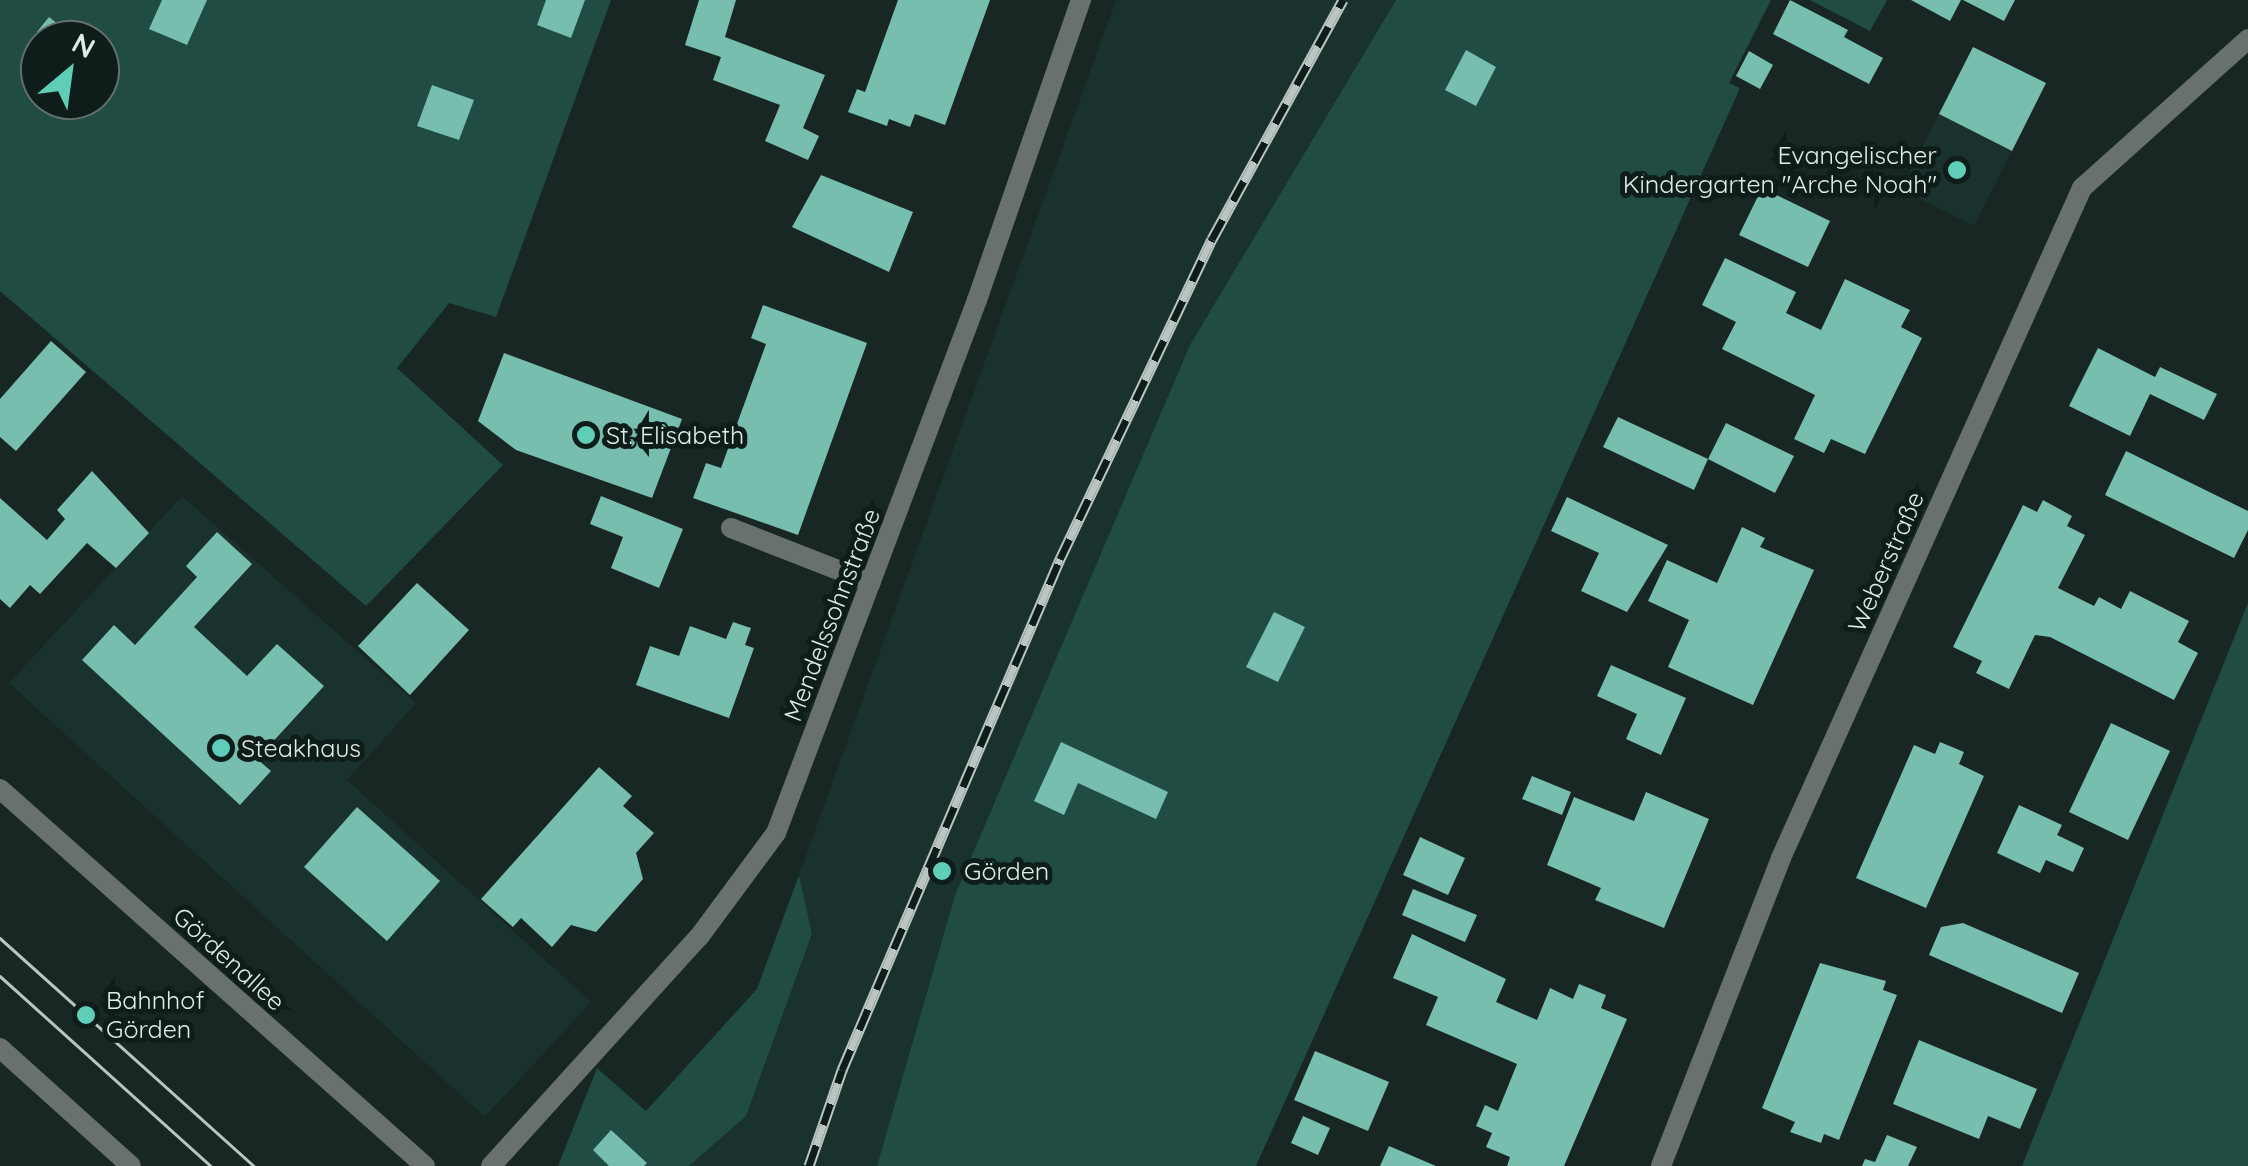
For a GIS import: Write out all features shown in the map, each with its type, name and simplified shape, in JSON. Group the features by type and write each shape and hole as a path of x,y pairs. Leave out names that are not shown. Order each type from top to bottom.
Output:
{"street":[{"name":"Mendelssohnstraße","path":"491,1166 699,936 776,833 1080,0"},
{"name":"Weberstraße","path":"1662,1166 1781,858 2082,188 2248,39"},
{"path":"730,528 870,583"},
{"name":"Gördenallee","path":"0,790 425,1166"},
{"path":"0,1048 132,1166"}],"shaded area":[{"path":"1116,0 1396,0 1190,345 955,895 877,1166 689,1166 746,1116 812,935 799,875"},
{"name":"Evangelischer Kindergarten \"Arche Noah\"","path":"1939,114 2012,151 1974,226 1901,189"},
{"path":"182,496 416,703 347,780 591,1002 485,1117 9,683"}],"green space":[{"path":"0,0 611,0 496,317 449,303 397,368 503,465 366,606 0,291"},
{"path":"1396,0 1771,0 1729,83 1740,88 1256,1166 877,1166 955,895 1190,345"},
{"path":"1810,0 1887,0 1870,31"},
{"path":"2248,603 2248,1166 2022,1166"},
{"path":"799,875 812,934 746,1116 689,1166 558,1166 597,1068 646,1111 757,989"}],"building":[{"path":"162,0 207,0 187,45 149,29"},
{"path":"546,0 585,0 571,38 537,25"},
{"path":"699,0 736,0 725,37 825,75 803,128 819,136 808,160 765,141 780,105 713,80 721,57 685,45"},
{"path":"898,0 990,0 945,125 915,114 910,127 889,119 887,126 848,112 857,89 865,92"},
{"path":"1790,0 1848,30 1844,37 1883,58 1869,84 1773,34"},
{"path":"1911,0 1961,0 1950,21"},
{"path":"1963,0 2015,0 2004,21"},
{"path":"1973,47 2046,83 2012,151 1939,114"},
{"path":"1466,50 1496,67 1476,106 1445,90"},
{"path":"1749,51 1773,65 1760,89 1736,76"},
{"path":"432,85 474,100 459,140 417,126"},
{"path":"821,175 913,212 889,272 792,227"},
{"path":"1762,188 1830,221 1808,267 1739,235"},
{"path":"1725,258 1796,292 1786,313 1821,330 1845,279 1910,310 1901,327 1922,338 1865,454 1831,439 1824,453 1794,439 1815,395 1722,349 1736,322 1702,305"},
{"path":"763,305 867,343 798,535 693,498 706,463 721,468 766,344 751,338"},
{"path":"51,341 86,372 16,451 0,437 0,399"},
{"path":"2098,348 2155,377 2160,367 2217,394 2204,420 2150,394 2130,436 2069,406"},
{"name":"St. Elisabeth","path":"504,353 682,419 652,498 516,450 478,421"},
{"path":"1618,417 1708,459 1694,490 1603,447"},
{"path":"1726,423 1794,456 1775,493 1708,459"},
{"path":"2126,451 2248,511 2248,530 2234,558 2105,495"},
{"path":"92,471 149,533 116,568 87,543 40,594 30,585 10,608 0,599 0,498 47,540 65,519 57,510"},
{"path":"601,496 683,529 659,588 611,568 623,537 590,524"},
{"path":"1567,497 1668,545 1627,612 1581,591 1599,553 1551,531"},
{"path":"2043,500 2072,516 2067,526 2085,535 2058,588 2094,606 2099,597 2121,609 2130,591 2189,621 2178,642 2198,653 2174,700 2050,637 2035,635 2009,689 1976,673 1982,661 1953,647 2023,505 2037,512"},
{"path":"1742,527 1765,538 1760,547 1814,570 1753,705 1668,667 1689,620 1648,601 1667,560 1717,583"},
{"path":"217,532 252,564 194,627 247,676 277,644 324,686 257,759 271,771 240,805 82,660 114,625 135,645 197,577 186,566"},
{"path":"417,583 469,630 410,695 358,646"},
{"path":"1274,612 1305,627 1278,682 1246,667"},
{"path":"733,622 751,628 745,645 754,648 729,718 636,685 650,646 679,656 690,626 726,639"},
{"path":"1611,665 1686,698 1661,755 1626,739 1637,714 1597,696"},
{"path":"2111,723 2170,751 2128,840 2069,812"},
{"path":"1061,742 1168,792 1156,819 1078,783 1064,815 1034,801"},
{"path":"1940,742 1964,752 1959,764 1984,776 1926,908 1856,878 1914,745 1935,754"},
{"path":"599,767 632,796 623,806 654,833 636,853 643,879 596,932 571,925 552,947 521,918 513,927 481,899"},
{"path":"1532,776 1571,792 1562,815 1522,799"},
{"path":"1646,792 1709,819 1664,928 1595,900 1601,888 1547,865 1574,797 1634,821"},
{"path":"2019,805 2062,825 2057,835 2084,848 2073,872 2046,860 2040,873 1997,853"},
{"path":"357,807 440,881 387,941 304,867"},
{"path":"1420,837 1465,858 1448,895 1403,875"},
{"path":"1413,889 1477,915 1465,942 1402,915"},
{"path":"1963,923 2079,973 2062,1013 1929,955 1941,927"},
{"path":"1412,934 1506,979 1496,1002 1537,1020 1550,988 1573,999 1579,984 1606,995 1601,1008 1627,1019 1564,1166 1507,1166 1510,1157 1486,1147 1492,1133 1476,1126 1485,1105 1498,1111 1517,1064 1426,1025 1438,997 1393,978"},
{"path":"1820,963 1886,981 1883,990 1897,995 1839,1140 1824,1134 1821,1143 1790,1132 1795,1122 1762,1108"},
{"path":"1919,1040 2037,1089 2020,1129 1988,1116 1979,1139 1893,1104"},
{"path":"1315,1051 1389,1082 1368,1131 1294,1100"},
{"path":"1303,1116 1330,1128 1318,1155 1291,1143"},
{"path":"611,1130 647,1163 644,1166 609,1166 593,1150"},
{"path":"1887,1135 1917,1147 1908,1166 1862,1166 1865,1159 1875,1162"},
{"path":"1389,1146 1436,1166 1380,1166"}],"tram line":[{"path":"0,938 254,1166"},
{"path":"0,976 211,1166"}],"railway":[{"path":"809,1166 842,1070 1060,559 1212,239 1343,0"}],"place":[{"name":"Evangelischer Kindergarten \"Arche Noah\"","path":"1957,170"},
{"name":"St. Elisabeth","path":"586,435"},
{"name":"Steakhaus","path":"221,748"},
{"name":"Görden","path":"942,871"},
{"name":"Bahnhof Görden","path":"86,1015"}]}
